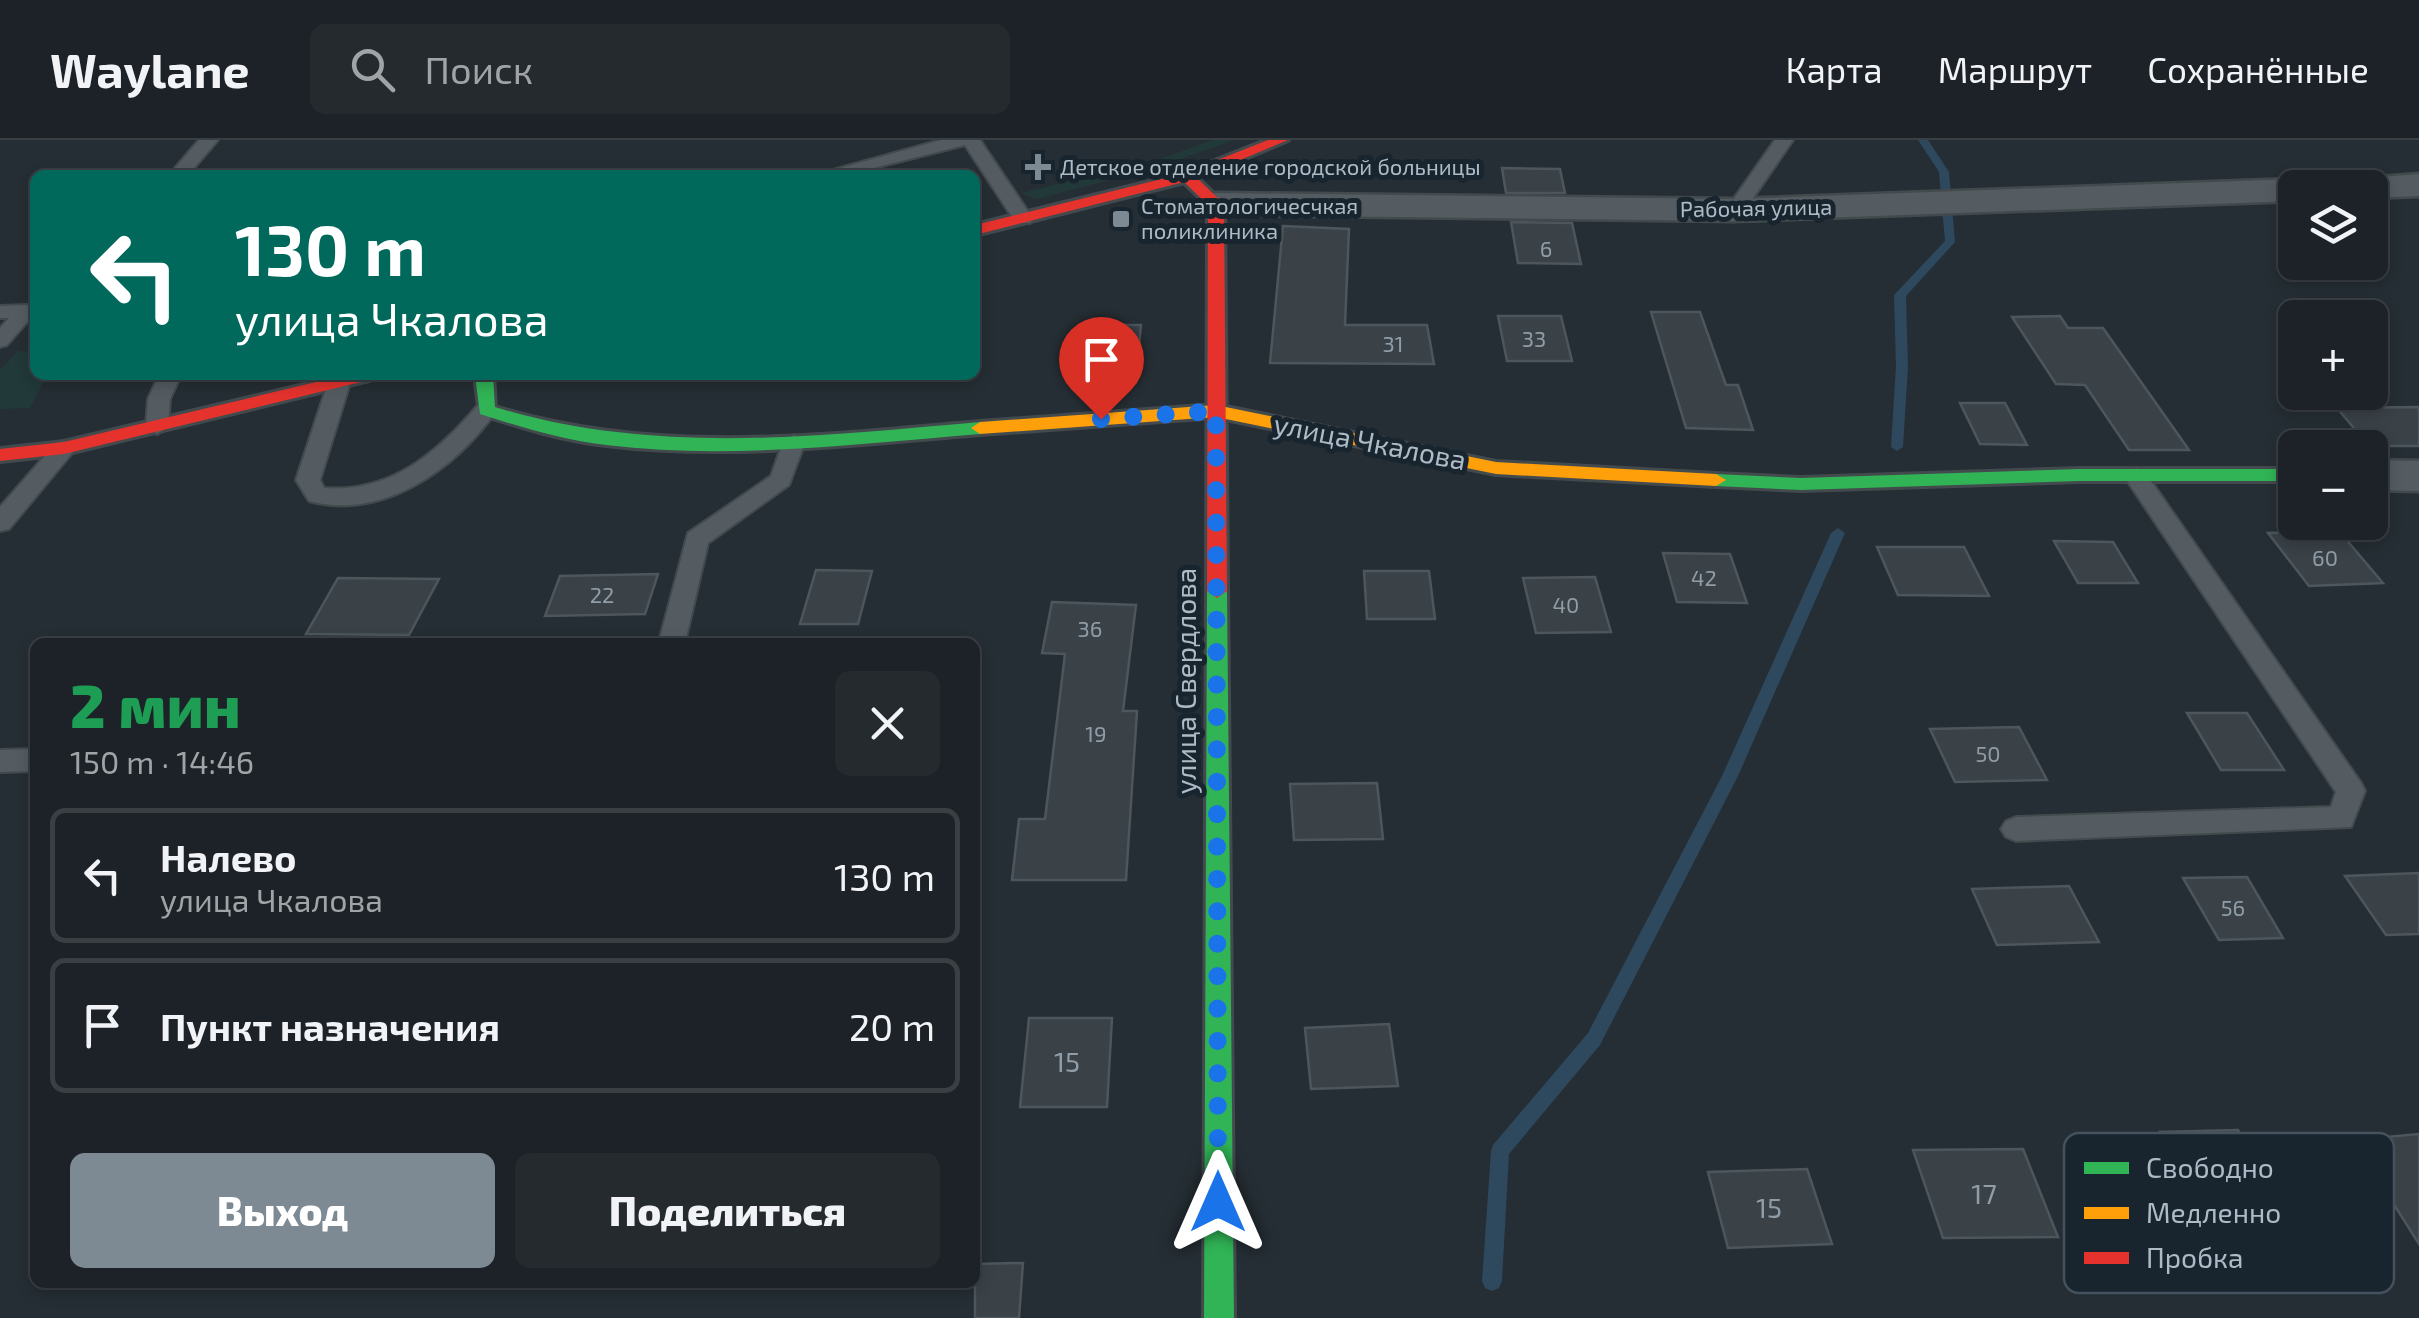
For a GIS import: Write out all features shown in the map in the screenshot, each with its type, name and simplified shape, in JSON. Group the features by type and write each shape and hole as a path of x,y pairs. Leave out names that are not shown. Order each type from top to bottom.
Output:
{"street":[{"path":"980,229 1187,177 1282,140"},
{"path":"1187,177 1216,204"},
{"path":"2388,187 2419,186"},
{"name":"Рабочая улица","path":"1216,204 1735,210 2278,191"},
{"path":"2388,203 2419,226"},
{"name":"улица Свердлова","path":"1216,204 1219,1318"},
{"path":"0,455 64,448 121,436 346,380"},
{"path":"484,380 486,410"},
{"name":"улица Чкалова","path":"486,410 524,426 582,437 794,442 1216,411 1496,468 1800,484 2278,475"},
{"path":"2388,475 2419,476"}],"lane":[{"path":"182,170 209,140"},
{"path":"844,170 962,140"},
{"path":"971,140 1023,219"},
{"path":"1735,210 1784,140"},
{"path":"0,312 26,311 0,341"},
{"path":"157,427 159,399 168,380"},
{"path":"357,380 308,480 318,495 345,500 377,494 422,473 458,446 486,410"},
{"path":"673,638 696,539 781,480 794,442"},
{"path":"0,522 64,448"},
{"path":"2016,829 2341,819 2351,791 2136,476"},
{"path":"0,761 30,760"}],"green space":[{"path":"1212,140 1234,140 1155,168 1037,199 1021,193 1155,161"},
{"path":"18,351 30,352 30,380 44,380 30,408 0,409 0,370"}],"building":[{"path":"1502,168 1560,169 1565,193 1506,193"},
{"path":"1511,222 1572,223 1581,264 1518,263"},
{"path":"1283,226 1349,229 1345,325 1427,325 1434,364 1270,363"},
{"path":"1651,312 1700,312 1726,385 1738,385 1753,430 1686,428"},
{"path":"1498,316 1561,316 1572,361 1507,361"},
{"path":"2060,316 2068,328 2103,328 2189,450 2129,450 2085,385 2056,384 2012,317"},
{"path":"1079,325 1141,325 1137,364 1074,363"},
{"path":"1960,403 2005,403 2027,445 1980,444"},
{"path":"2419,407 2419,446 2388,446 2388,430 2356,430 2339,410"},
{"path":"2268,533 2278,533 2278,540 2347,540 2383,583 2309,586"},
{"path":"2054,541 2113,542 2138,583 2078,583"},
{"path":"1877,547 1964,547 1989,596 1898,595"},
{"path":"1663,553 1730,554 1747,603 1677,602"},
{"path":"816,570 872,571 858,624 800,624"},
{"path":"1364,571 1429,571 1435,619 1367,619"},
{"path":"658,574 645,614 545,616 560,576"},
{"path":"1595,577 1611,632 1536,633 1523,578"},
{"path":"338,578 439,579 409,635 306,634"},
{"path":"1052,602 1136,605 1123,711 1137,711 1126,880 1012,880 1019,819 1045,819 1065,654 1042,653"},
{"path":"2187,713 2247,713 2284,770 2221,770"},
{"path":"2019,727 2047,780 1955,782 1930,729"},
{"path":"1377,783 1383,839 1294,840 1290,784"},
{"path":"2419,873 2419,934 2386,935 2345,876"},
{"path":"2247,877 2283,938 2219,940 2183,878"},
{"path":"2069,886 2099,942 1997,945 1972,889"},
{"path":"1029,1018 1112,1018 1107,1107 1020,1107"},
{"path":"1389,1024 1398,1086 1311,1089 1305,1028"},
{"path":"2238,1130 2240,1133 2160,1133"},
{"path":"2419,1134 2419,1244 2394,1205 2394,1136"},
{"path":"2023,1149 2058,1237 1943,1238 1913,1150"},
{"path":"1807,1169 1832,1244 1728,1248 1708,1172"},
{"path":"1023,1263 1019,1318 975,1318 980,1264"}],"waterway":[{"path":"1897,447 1902,367 1900,295 1950,242 1944,172 1923,140"},
{"path":"1492,1281 1500,1151 1594,1039 1730,776 1838,533"}],"traffic: fast":[{"path":"484,380 486,410 543,428 603,439 730,445 980,428"},
{"path":"1716,480 1801,484 2079,475 2278,475"},
{"path":"1217,591 1219,1318"}],"traffic: slow":[{"path":"980,428 1216,411 1496,468 1716,480"}],"traffic: jam":[{"path":"980,229 1187,177 1281,140"},
{"path":"1187,177 1216,204 1217,591"},
{"path":"0,455 64,448 348,380"}],"place":[{"name":"Детское отделение городской больницы","path":"1038,167"},
{"name":"Стоматологичесчкая поликлиника","path":"1121,219"}],"route":[{"path":"1101,419 1216,411 1218,1202"}]}
